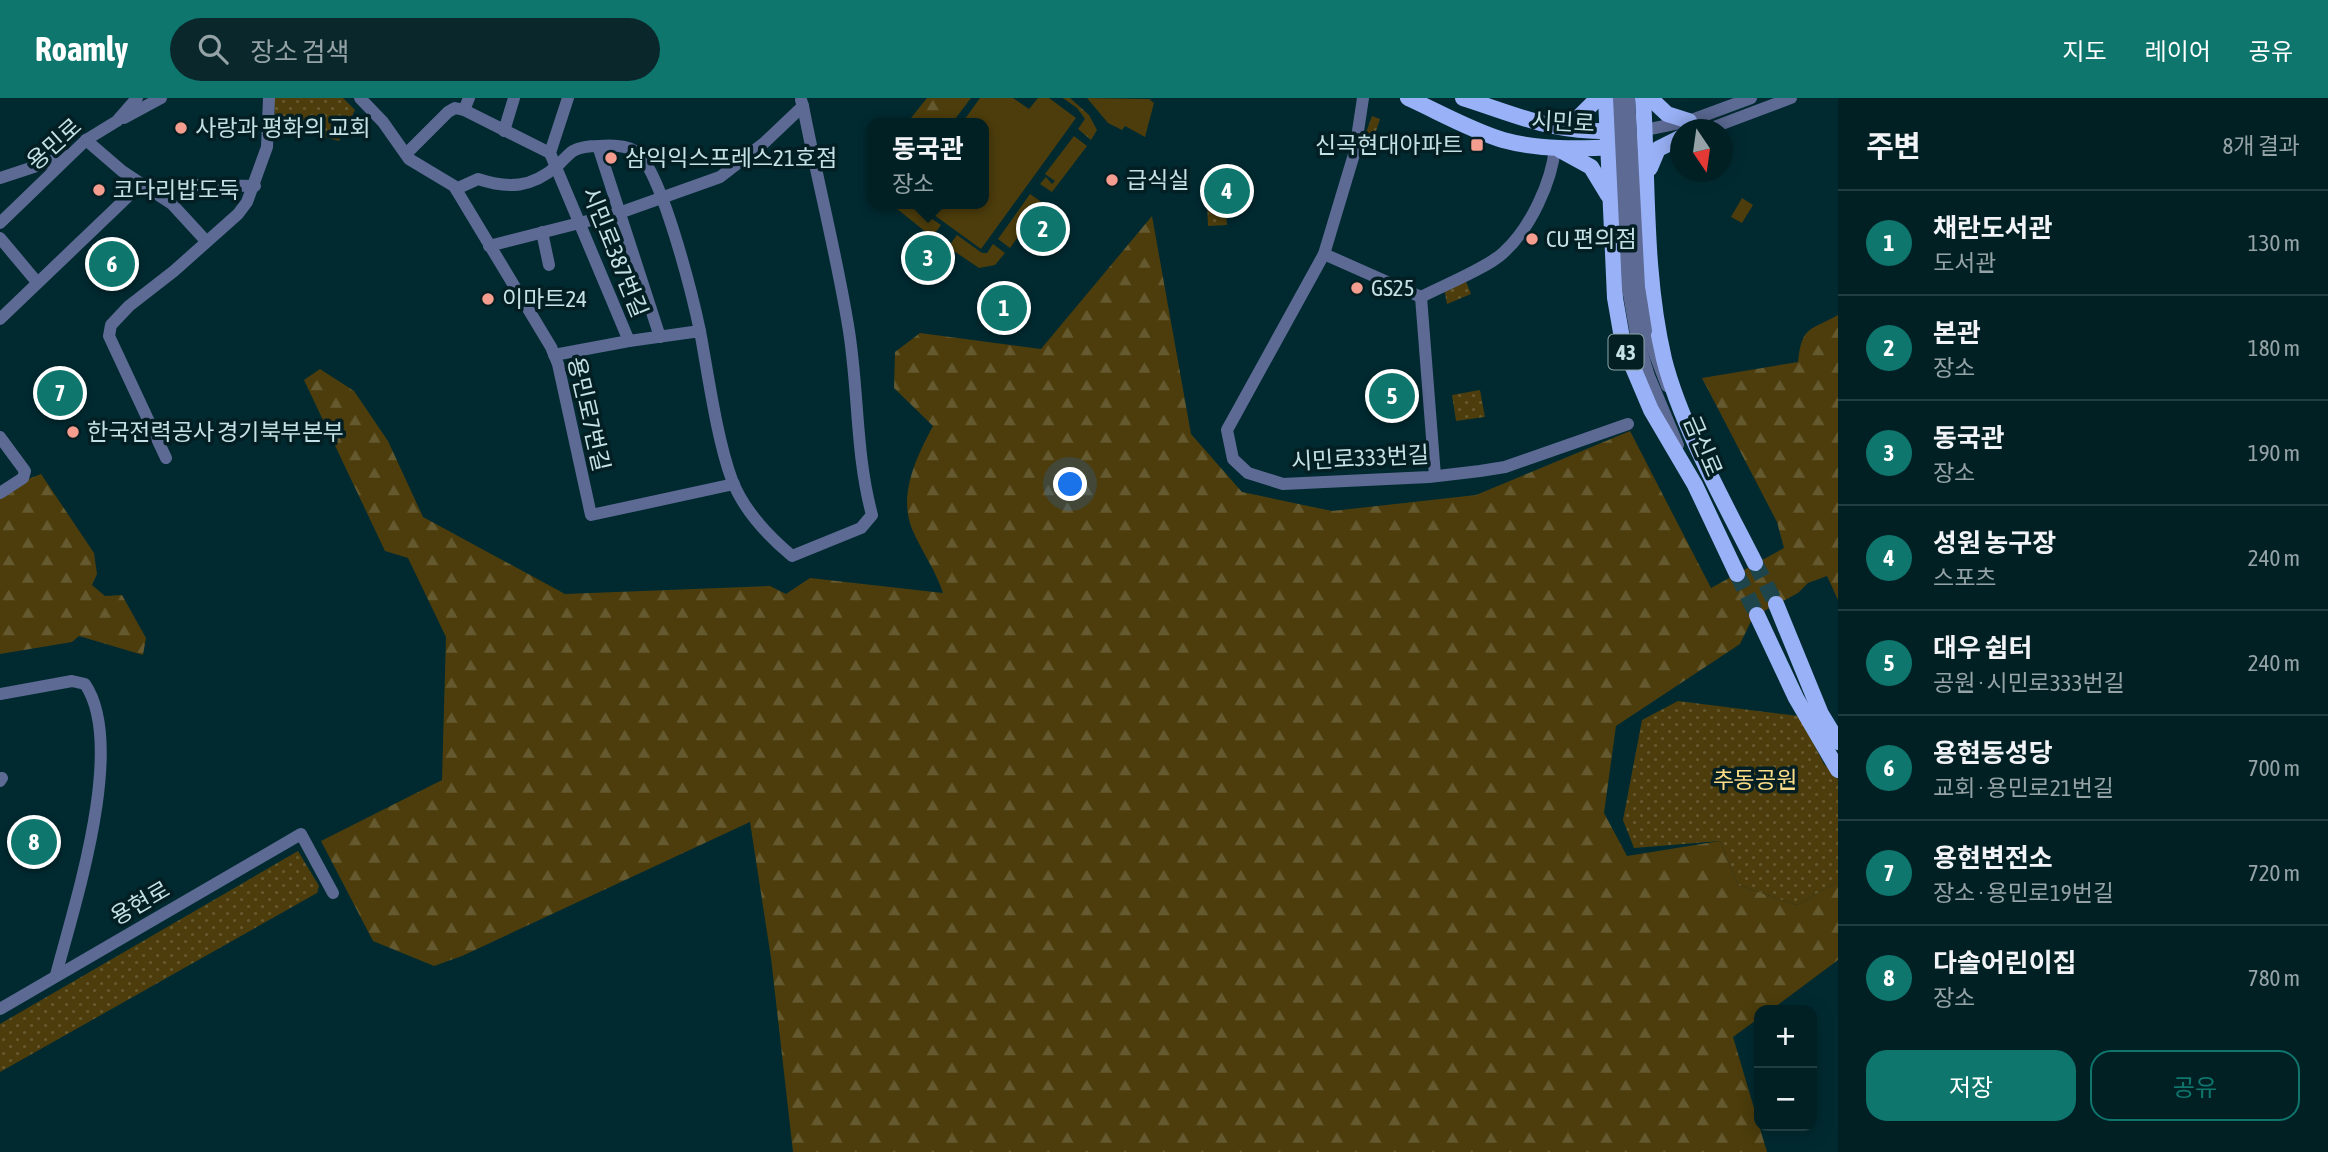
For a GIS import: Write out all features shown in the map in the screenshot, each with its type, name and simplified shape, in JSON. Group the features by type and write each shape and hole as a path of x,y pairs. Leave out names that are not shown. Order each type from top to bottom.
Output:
{"main road":[{"name":"시민로","path":"1408,98 1502,139 1555,147 1608,139 1645,138"},
{"name":"시민로","path":"1463,98 1527,121 1608,139"},
{"path":"1527,121 1574,121 1598,98"},
{"path":"1606,98 1611,203"},
{"path":"1643,98 1656,312 1665,362 1683,411 1735,524"},
{"path":"1650,98 1667,114 1683,119"},
{"path":"1649,209 1654,156 1661,147 1670,142"},
{"path":"1555,147 1595,171 1611,203"},
{"name":"43","path":"1611,203 1615,298 1623,344 1651,410 1695,485"},
{"name":"금신로","path":"1695,485 1737,573"},
{"name":"금신로","path":"1735,524 1755,563"},
{"path":"1776,604 1821,714 1838,742"},
{"path":"1757,615 1796,698 1838,770"}],"street":[{"name":"용민로","path":"0,223 86,140 117,121 137,98"},
{"path":"117,121 161,98"},
{"path":"166,458 109,336 111,325 129,306 154,288 238,214 255,186 267,146 269,98"},
{"name":"용민로7번길","path":"359,98 423,170 447,180 456,189 554,355 591,515 734,484"},
{"path":"504,131 514,98"},
{"path":"406,154 448,112 466,104 504,131 550,153 568,98"},
{"name":"시민로333번길","path":"1363,98 1355,151 1324,254 1227,430 1233,459 1248,473 1283,484 1435,476 1505,467 1628,424"},
{"path":"1619,98 1628,289 1641,333"},
{"path":"1629,98 1641,333"},
{"name":"시민로","path":"1694,119 1751,98"},
{"path":"1733,120 1791,98"},
{"path":"489,246 619,213 706,183 730,170 802,102"},
{"path":"456,189 478,178 507,186 528,185 556,167 573,151 598,146 624,146 636,151 648,165 692,291 734,484 746,507 770,538 792,556 861,528 872,515 864,486 856,421 858,391 848,323 802,102"},
{"name":"시민로","path":"1645,138 1670,128"},
{"name":"시민로","path":"1645,138 1670,137"},
{"path":"86,140 141,184 172,204 206,241"},
{"path":"598,146 660,337"},
{"path":"1421,297 1502,255 1529,218 1553,169 1555,147"},
{"name":"시민로387번길","path":"550,153 629,341 700,331"},
{"path":"0,178 71,155"},
{"path":"0,318 141,184 255,186"},
{"path":"542,232 549,265"},
{"path":"0,238 36,281"},
{"path":"1324,254 1421,297"},
{"path":"1421,297 1435,476"},
{"name":"금신로","path":"1641,333 1649,376 1695,485"},
{"name":"금신로","path":"1641,333 1686,423 1697,462 1735,524"},
{"path":"554,355 629,341"},
{"path":"0,438 26,471 23,478 0,493"},
{"path":"0,694 72,681 85,684 91,692 96,713 99,743 97,816 56,975"},
{"name":"용현로","path":"0,1009 301,834 333,893"}],"green space":[{"path":"274,98 343,98 355,110 339,141 275,124"},
{"path":"927,98 971,98 956,118 911,118"},
{"path":"980,98 1013,98 1029,109 1038,98 1049,98 1076,118 981,249 926,209 989,209 989,118 966,118"},
{"path":"1063,98 1070,98 1089,115 1097,130 1091,140 1078,129 1085,119 1077,108"},
{"path":"1087,98 1149,99 1154,103 1145,137 1125,126 1122,130 1108,123"},
{"path":"1372,116 1380,119 1367,158 1358,155"},
{"path":"1074,136 1087,146 1052,192 1040,184 1046,177 1052,184 1055,181 1045,174"},
{"path":"1244,178 1245,208 1226,209 1225,202 1209,203 1208,180"},
{"path":"1030,194 1043,203 1010,248 998,239"},
{"path":"1742,198 1753,205 1742,223 1731,217"},
{"path":"1225,202 1227,225 1208,226 1207,203"},
{"path":"897,209 917,209 941,225 932,237"},
{"path":"1152,216 1191,434 1242,492 1332,511 1476,495 1630,431 1711,588 1784,548 1777,522 1702,378 1798,362 1805,335 1814,327 1838,315 1838,600 1827,576 1808,583 1798,593 1753,617 1740,644 1616,726 1604,813 1627,856 1720,841 1738,885 1797,905 1838,881 1838,960 1778,1005 1754,1005 1754,1022 1733,1037 1754,1108 1754,1131 1761,1131 1767,1152 793,1152 771,958 750,822 462,956 434,966 373,941 321,841 442,780 446,637 408,558 385,551 304,380 320,369 354,391 388,441 423,517 565,594 770,586 786,594 810,578 943,593 912,529 907,502 911,476 933,426 894,388 895,352 920,333 1041,349"},
{"path":"957,235 982,253 987,253 993,244 1005,253 995,265 979,268 948,247"},
{"path":"1465,279 1471,294 1447,304 1444,288"},
{"path":"1385,385 1406,385 1407,419 1371,408"},
{"path":"1480,390 1485,417 1456,421 1452,395"},
{"path":"41,474 94,553 97,574 92,585 105,596 122,595 146,638 143,655 79,636 72,642 0,654 0,495 18,483"},
{"name":"추동공원","path":"1678,701 1799,716 1824,764 1838,779 1838,881 1797,905 1738,885 1720,841 1634,848 1623,820 1642,720"},
{"path":"298,851 319,886 317,893 0,1072 0,1024"}],"tunnel":[{"path":"1755,563 1776,604"},
{"path":"1737,574 1757,615"}],"place":[{"name":"사랑과 평화의 교회","path":"181,128"},
{"name":"신곡현대아파트","path":"1477,145"},
{"name":"삼익익스프레스21호점","path":"611,158"},
{"name":"급식실","path":"1112,180"},
{"name":"코다리밥도둑","path":"99,190"},
{"name":"성원 농구장","path":"1227,191"},
{"name":"본관","path":"1043,229"},
{"name":"CU 편의점","path":"1532,239"},
{"name":"동국관","path":"928,258"},
{"name":"용현동성당","path":"112,264"},
{"name":"GS25","path":"1357,288"},
{"name":"이마트24","path":"488,299"},
{"name":"채란도서관","path":"1004,308"},
{"name":"용현변전소","path":"60,393"},
{"name":"대우 쉼터","path":"1392,396"},
{"name":"한국전력공사 경기북부본부","path":"73,432"},
{"name":"다솔어린이집","path":"34,842"}]}
